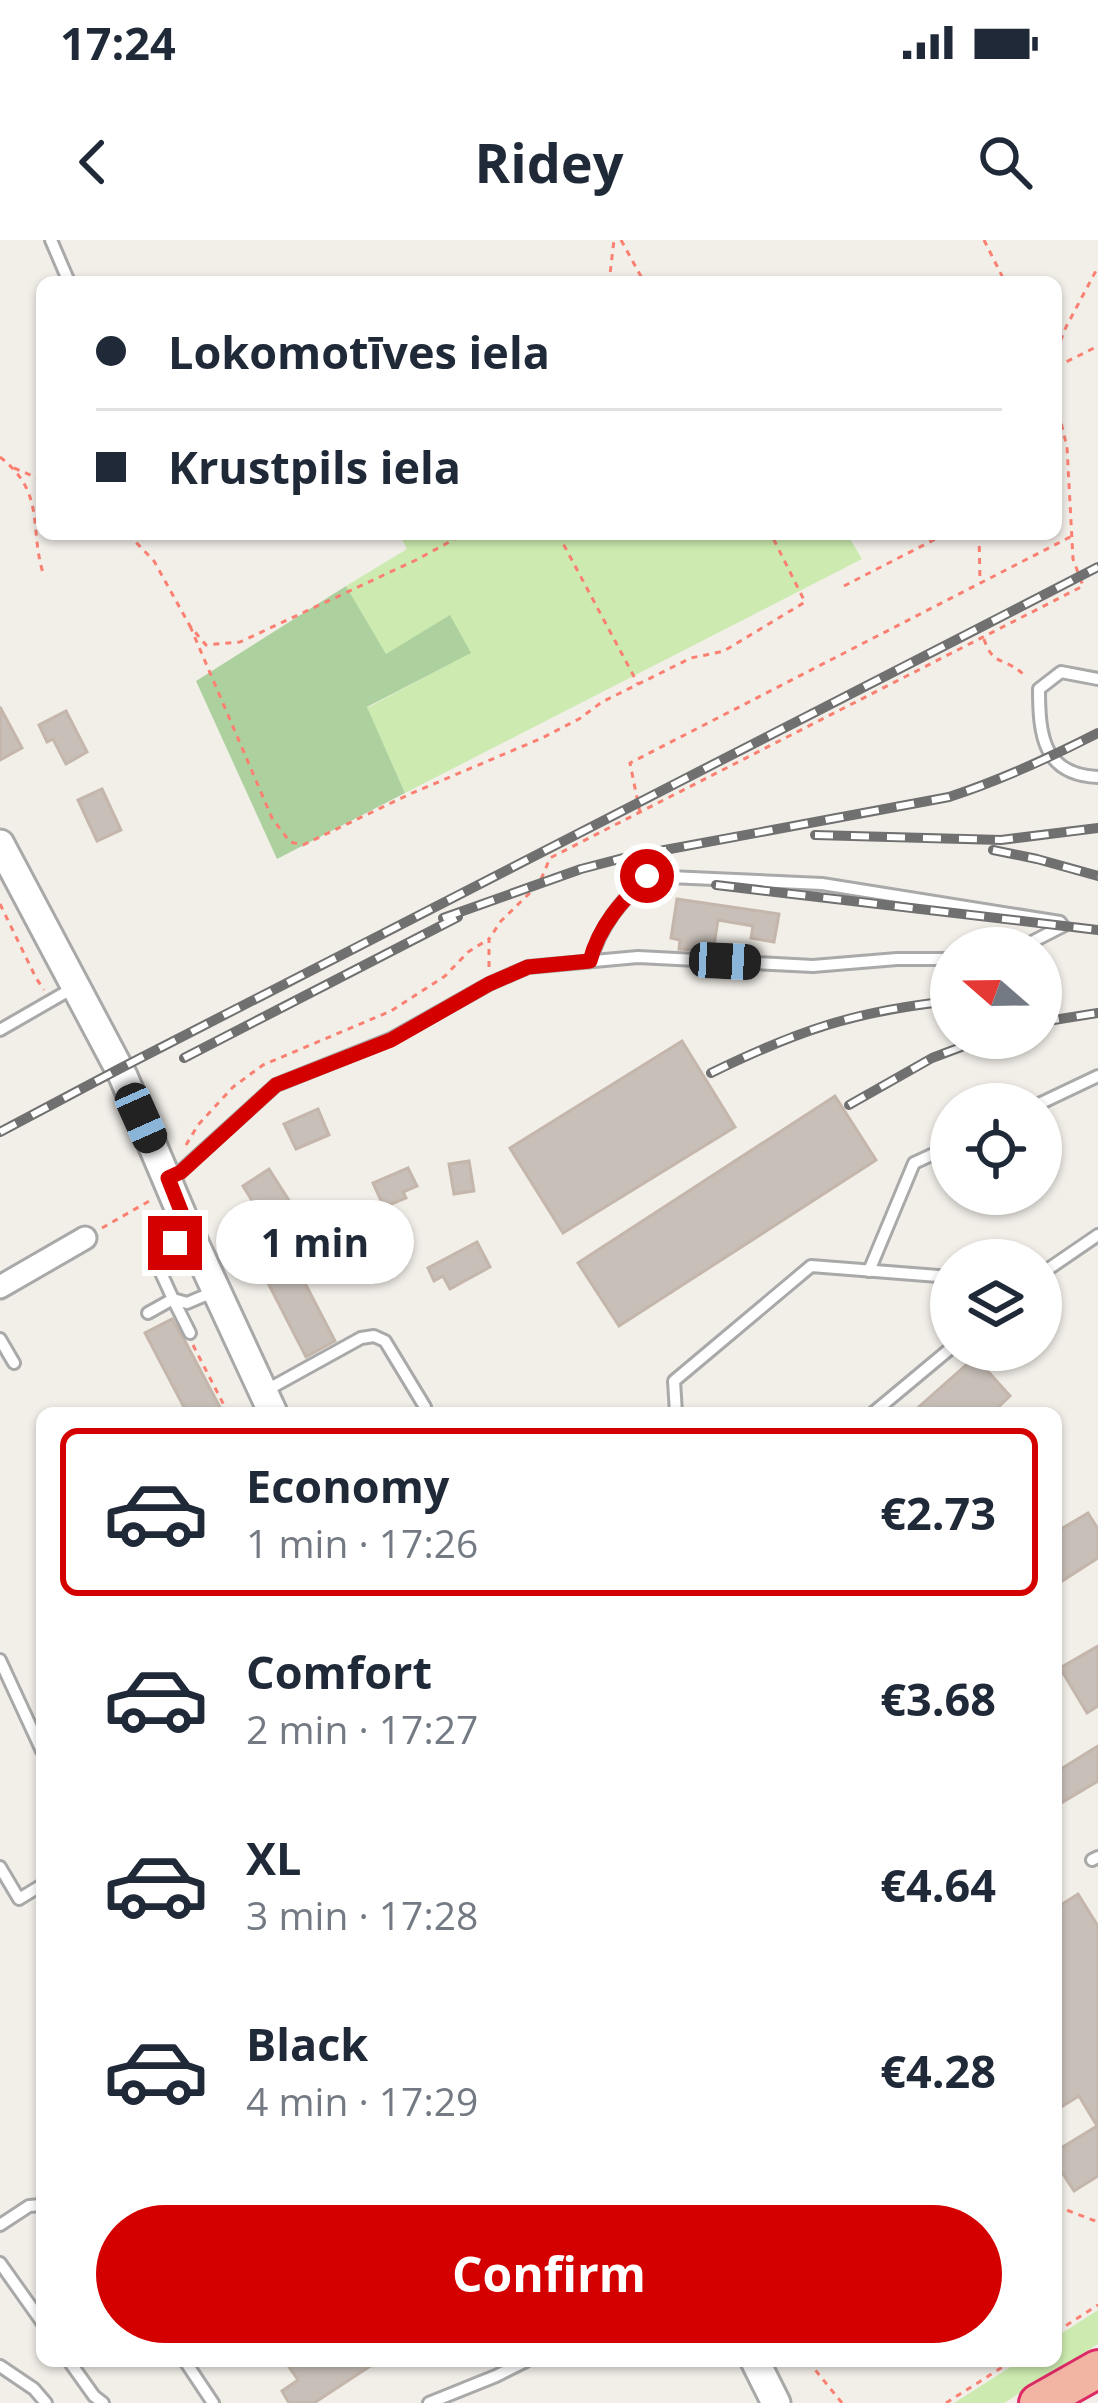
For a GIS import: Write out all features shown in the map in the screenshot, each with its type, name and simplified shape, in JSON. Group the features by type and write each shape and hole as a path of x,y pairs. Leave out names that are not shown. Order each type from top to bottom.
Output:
{"highway":[{"path":"1038,2403 1098,2369"}],"street":[{"path":"0,844 64,993 123,1076 162,1188 190,1234 268,1403"},
{"path":"0,1287 85,1238"},
{"path":"758,2367 776,2403"}],"lane":[{"path":"51,240 66,276"},
{"path":"1098,679 1061,672 1039,689 1039,728 1051,758 1069,772 1098,777"},
{"path":"590,961 596,941 620,903 647,876 823,884 1060,922 1061,927"},
{"path":"162,1188 276,1085 391,1040 528,967 638,956 813,966 930,959"},
{"path":"0,1030 64,993"},
{"path":"1062,1093 1098,1076"},
{"path":"869,1271 914,1163 930,1156"},
{"path":"190,1234 164,1250 156,1262 190,1333"},
{"path":"1062,1260 1098,1235"},
{"path":"676,1407 674,1381 811,1267 930,1275"},
{"path":"148,1313 173,1299 187,1304 215,1290"},
{"path":"268,1403 368,1336 385,1341 425,1407"},
{"path":"0,1339 14,1363"},
{"path":"880,1407 930,1366"},
{"path":"0,1660 36,1738"},
{"path":"0,1867 19,1899 36,1889"},
{"path":"0,2225 36,2205"},
{"path":"0,2263 36,2314"},
{"path":"0,2366 46,2403"},
{"path":"73,2367 103,2403"},
{"path":"188,2367 213,2403"},
{"path":"429,2403 514,2367"}],"path":[{"path":"608,276 618,240"},
{"path":"618,240 640,276"},
{"path":"984,240 1002,276"},
{"path":"1062,337 1098,267"},
{"path":"1062,364 1098,346"},
{"path":"187,1144 233,1087 263,1065 391,1011 445,976 467,952 489,939 500,921 539,884 550,858 1083,586 1073,559 1062,427"},
{"path":"0,457 27,489 36,517"},
{"path":"12,467 36,477"},
{"path":"1062,477 1068,474"},
{"path":"640,813 630,763 1073,535"},
{"path":"39,540 43,573"},
{"path":"134,540 154,562 190,626 272,818 290,842 303,845 542,738 691,658 724,651 805,602 774,540"},
{"path":"190,626 206,645 240,641 453,540"},
{"path":"561,540 638,684"},
{"path":"844,586 933,540"},
{"path":"980,540 980,581"},
{"path":"983,637 988,654 1022,672 1039,689"},
{"path":"0,904 35,978 64,993"},
{"path":"489,939 489,984"},
{"path":"85,1238 162,1188"},
{"path":"190,1333 224,1407"},
{"path":"1062,2208 1098,2222"},
{"path":"1090,2218 1098,2213"},
{"path":"1062,2328 1098,2306"},
{"path":"813,2367 842,2403"},
{"path":"946,2403 1003,2367"}],"green space":[{"path":"402,540 851,540 862,559 405,793 367,708 470,653 386,655 346,586 407,549"},
{"path":"346,586 386,654 450,615 471,653 367,707 405,793 277,859 196,681"},
{"path":"1098,2310 1098,2344 1062,2367 1062,2333"},
{"path":"1011,2367 1061,2367 1004,2403 954,2403"}],"building":[{"path":"0,707 22,748 0,760"},
{"path":"66,711 87,752 66,764 39,725"},
{"path":"102,789 121,830 97,841 78,800"},
{"path":"677,899 779,914 774,942 751,938 753,926 718,920 713,951 679,949 680,940 671,938"},
{"path":"682,1041 735,1127 563,1233 510,1148"},
{"path":"835,1096 876,1160 619,1326 578,1263"},
{"path":"318,1109 329,1135 296,1149 284,1124"},
{"path":"469,1161 474,1191 454,1194 449,1164"},
{"path":"408,1168 417,1186 403,1192 406,1198 384,1207 373,1183"},
{"path":"269,1169 297,1213 270,1230 243,1186"},
{"path":"279,1233 335,1341 306,1357 250,1248"},
{"path":"477,1242 490,1267 450,1289 443,1276 434,1281 428,1268"},
{"path":"172,1319 220,1407 184,1407 145,1333"},
{"path":"959,1371 988,1371 1010,1396 998,1407 919,1407"},
{"path":"1088,1513 1098,1529 1098,1558 1062,1581 1062,1528"},
{"path":"1098,1646 1098,1706 1087,1713 1062,1667"},
{"path":"1098,1746 1098,1781 1062,1802 1062,1768"},
{"path":"1078,1894 1098,1926 1098,2176 1074,2191 1062,2172 1062,2147 1097,2126 1079,2096 1062,2106 1062,1904"},
{"path":"289,2367 369,2367 314,2403 289,2403 282,2391 298,2380"}],"railway":[{"path":"0,1132 1098,567"},
{"path":"443,918 627,857 949,797 1098,733"},
{"path":"815,835 1001,840 1098,828"},
{"path":"993,850 1098,876"},
{"path":"716,885 1098,930"},
{"path":"184,1058 458,917"},
{"path":"711,1073 827,1025 930,1004"},
{"path":"1062,1019 1098,1013"},
{"path":"849,1105 930,1059"}],"route":[{"path":"175,1243 190,1234 168,1178 181,1172 276,1085 391,1040 528,967 590,961 596,941 620,903 647,876"}]}
